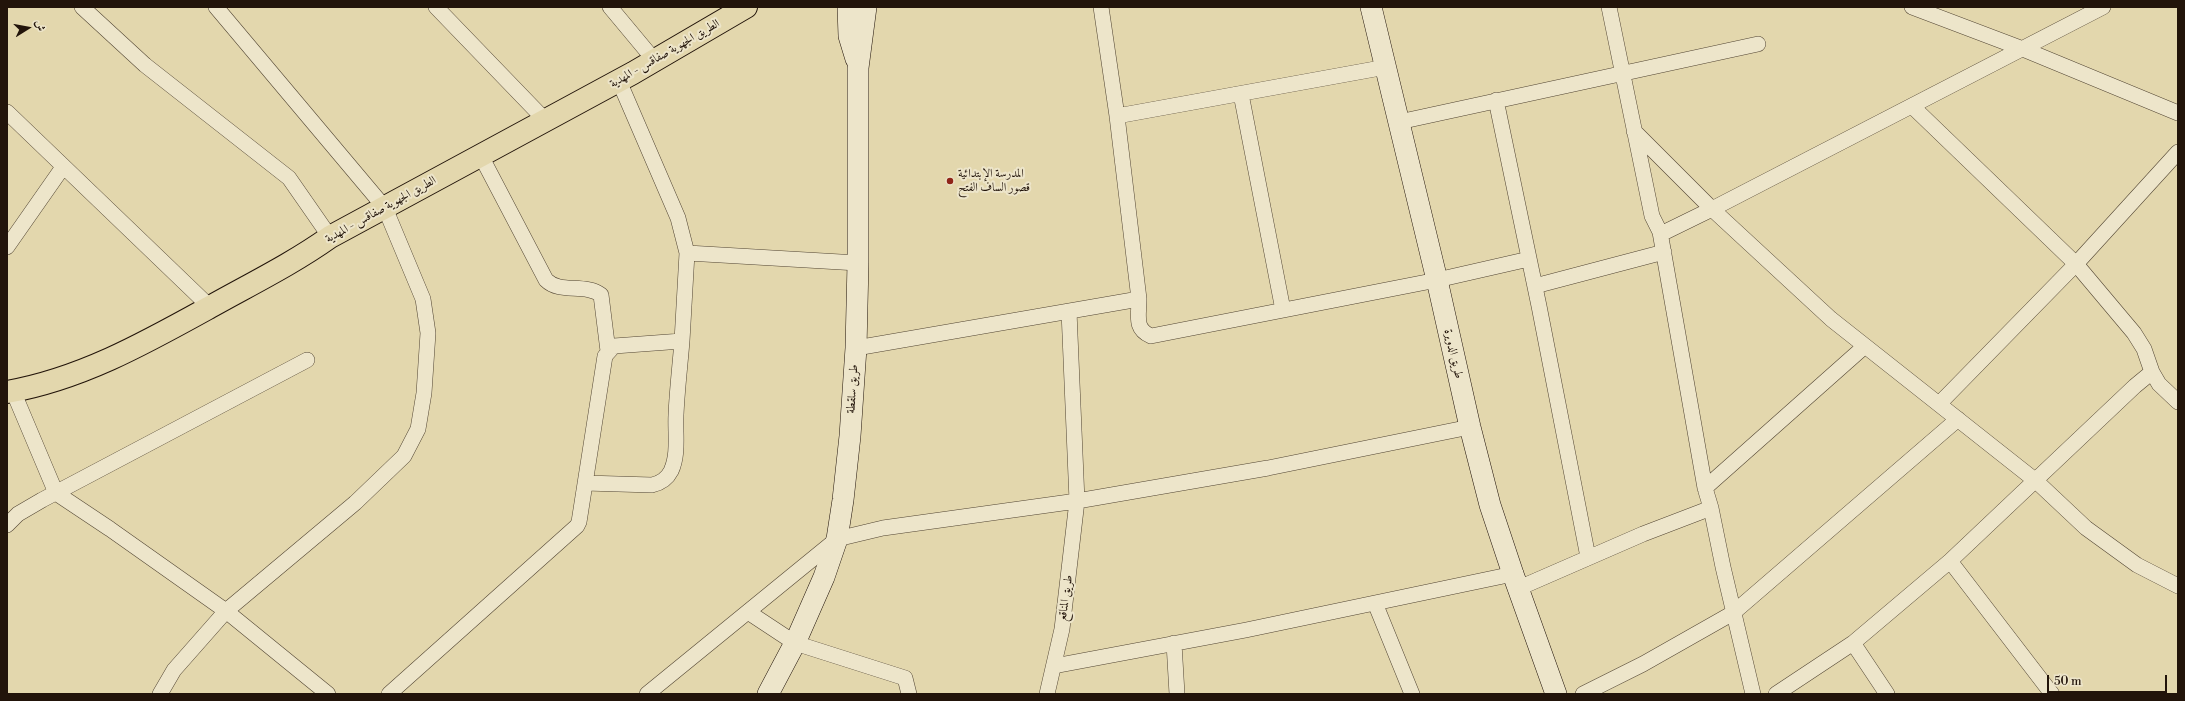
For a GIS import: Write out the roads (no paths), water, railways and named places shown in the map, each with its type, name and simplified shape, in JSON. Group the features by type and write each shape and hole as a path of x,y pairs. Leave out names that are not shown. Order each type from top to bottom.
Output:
{"main road":[{"name":"الطريق الجهوية صفاقس - المهدية","path":"10,391 52,381 124,354 296,260 330,237 619,81 742,8"}],"street":[{"path":"82,7 145,65 289,178 330,237"},
{"path":"436,7 546,121"},
{"path":"610,7 655,60"},
{"name":"طريق سلقطة","path":"848,7 849,36 858,68"},
{"name":"طريق سلقطة","path":"768,694 795,643 824,577 837,539 850,436 856,348 858,263 858,68 866,7"},
{"path":"1101,7 1116,116 1138,300 1139,328 1142,332 1151,336 1437,280 1530,259"},
{"name":"طريق الدويرة","path":"1374,7 1386,68 1437,280 1470,428 1490,505 1556,694"},
{"path":"1609,7 1652,216 1660,232 1664,252 1705,488 1711,508 1733,613 1753,694"},
{"path":"1912,7 2023,49 2178,113"},
{"path":"1660,232 1665,232 1712,209 1913,107 2103,7"},
{"path":"160,694 174,670 226,611 360,498 404,456 418,430 424,393 428,333 422,299 385,208 217,8"},
{"path":"1399,122 1622,72 1758,44"},
{"path":"1116,116 1386,68"},
{"path":"585,483 652,485 661,482 668,476 675,452 687,253 678,218 619,81"},
{"path":"1241,94 1283,310"},
{"path":"1496,100 1530,259 1588,557"},
{"path":"1913,107 2076,264 2134,333 2144,348 2152,372 2160,384 2178,402"},
{"path":"7,112 210,307"},
{"path":"1634,131 1712,209 1831,319 2036,481 2086,528 2137,566 2178,586"},
{"path":"1939,404 2076,264 2178,152"},
{"path":"481,156 546,280 551,285 594,290 601,295 608,351"},
{"path":"7,247 64,167"},
{"path":"1535,286 1664,252"},
{"path":"687,253 858,263"},
{"path":"856,348 1138,300"},
{"name":"طريق المناقع","path":"1047,694 1062,629 1076,501 1070,311"},
{"path":"389,694 574,530 579,522 605,356 608,351 614,346 682,341"},
{"path":"1705,488 1865,346"},
{"path":"7,525 18,514 56,493 307,360"},
{"path":"1776,694 1854,643 1950,561 2135,386 2152,372"},
{"path":"10,391 56,493 110,529 226,611 328,694"},
{"path":"1583,694 1643,664 1733,613 1958,419"},
{"path":"648,694 837,539 883,528 1076,501 1268,468 1470,428"},
{"path":"1054,666 1376,603 1516,581 1588,557 1678,519 1711,508"},
{"path":"1950,561 2052,694"},
{"path":"1376,603 1412,694"},
{"path":"748,612 795,643 905,678 909,694"},
{"path":"1174,643 1177,694"},
{"path":"1854,643 1887,694"}],"place":[{"name":"المدرسة الإبتدائية قصور الساف الفتح","path":"950,181"}]}
